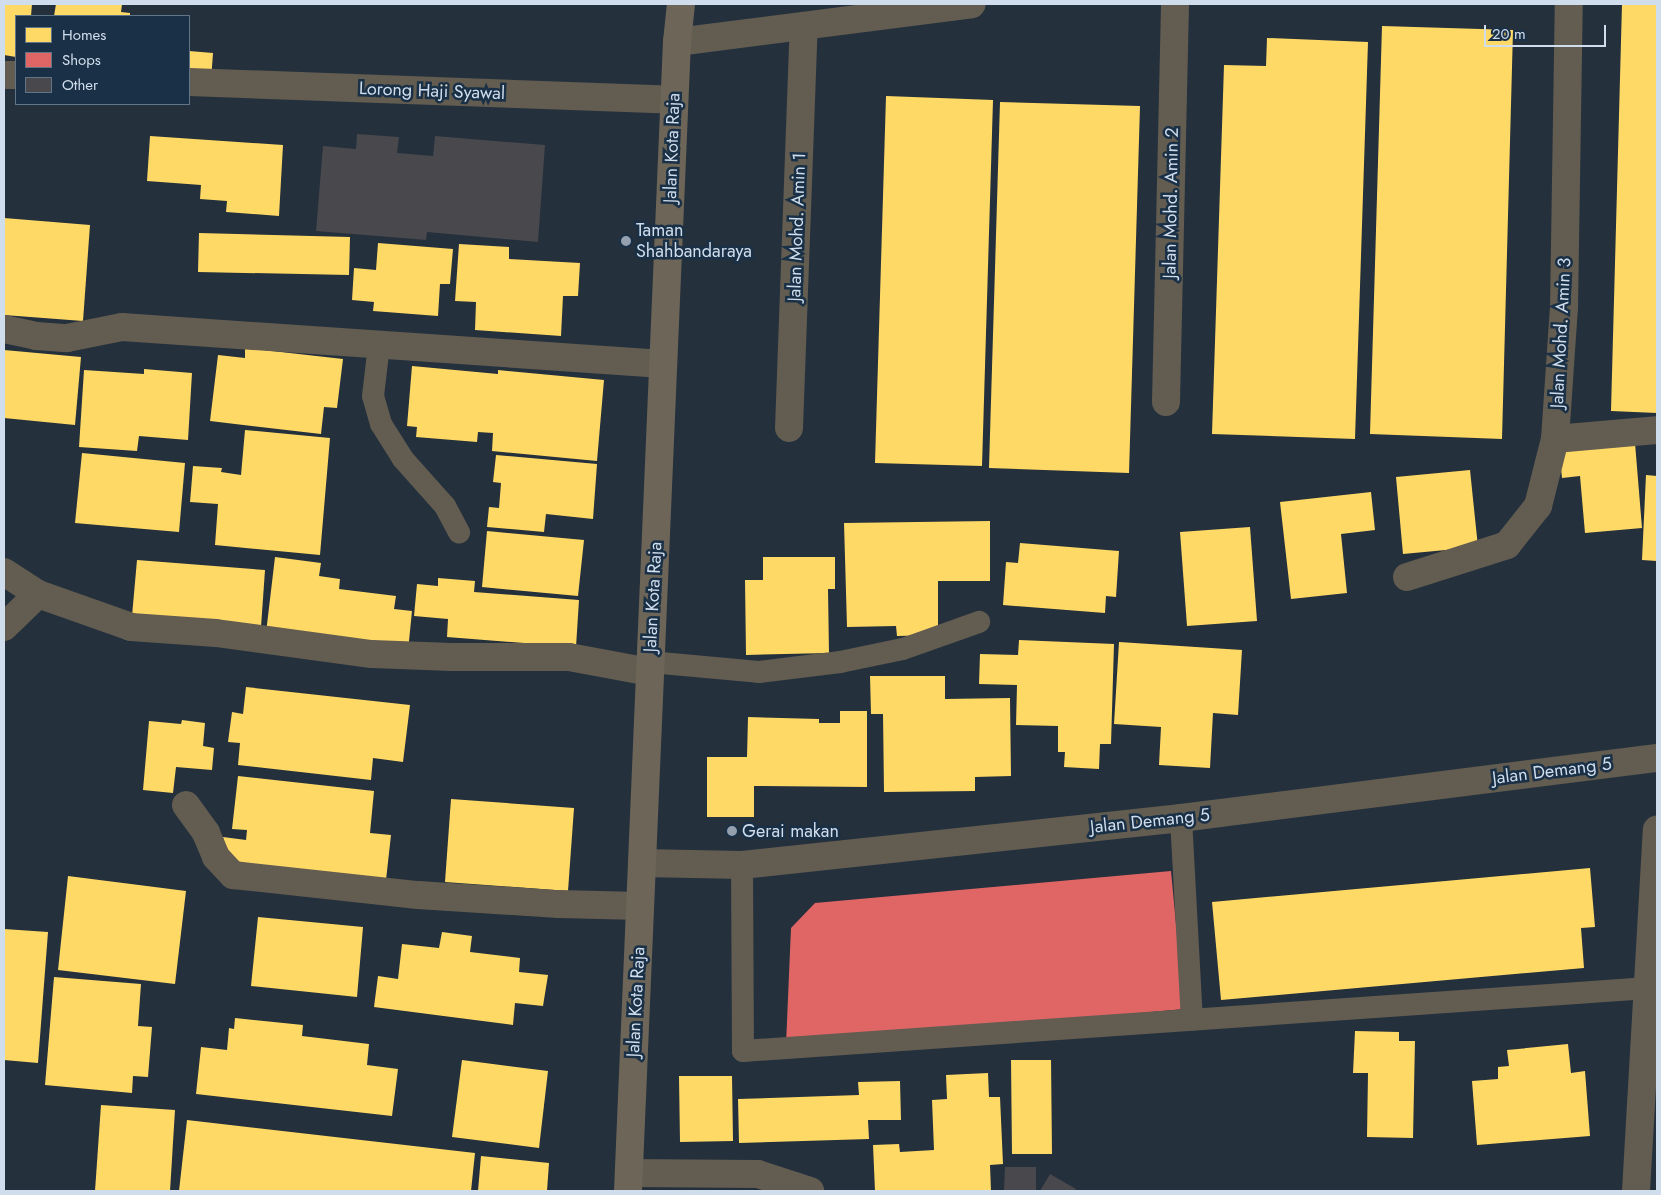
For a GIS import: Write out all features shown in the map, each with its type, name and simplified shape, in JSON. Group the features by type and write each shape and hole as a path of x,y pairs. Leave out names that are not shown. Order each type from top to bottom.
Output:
{"main road":[{"name":"Jalan Kota Raja","path":"628,1182 674,100 681,4"}],"street":[{"path":"677,42 972,4"},
{"name":"Jalan Mohd. Amin 2","path":"1166,402 1175,4"},
{"name":"Jalan Mohd. Amin 3","path":"1407,577 1507,545 1538,506 1555,439 1564,308 1569,4"},
{"name":"Jalan Mohd. Amin 1","path":"789,428 804,26"},
{"name":"Lorong Haji Syawal","path":"190,82 674,100"},
{"path":"4,330 36,336 67,338 122,327 663,364"},
{"path":"1555,439 1657,430"},
{"path":"4,572 38,594 131,627 216,633 372,654 452,658 570,657 650,667"},
{"path":"4,627 38,594"},
{"name":"Jalan Demang 5","path":"642,863 742,865 1180,818 1657,758"},
{"path":"186,805 206,833 216,857 233,875 418,895 559,904 640,906"},
{"path":"1636,1191 1657,830"},
{"path":"628,1182 758,1174 810,1191"}],"lane":[{"path":"379,346 373,396 382,424 403,459 445,506 459,532"},
{"path":"650,667 759,672 840,662 903,649 979,622"},
{"path":"1180,818 1192,1020"},
{"path":"742,865 744,1051 1648,988"}],"building: Homes":[{"path":"4,4 32,4 31,15 15,15 15,57 4,55"},
{"path":"56,4 122,4 121,12 130,13 130,15 54,15"},
{"path":"1622,4 1657,4 1657,413 1611,411"},
{"path":"1382,26 1513,30 1502,439 1370,434"},
{"path":"1267,38 1368,42 1355,439 1212,434 1224,65 1266,66"},
{"path":"190,51 213,53 211,81 190,79"},
{"path":"886,96 993,100 982,466 875,463"},
{"path":"1000,102 1140,106 1129,473 989,468"},
{"path":"150,136 283,145 279,216 226,212 227,201 200,199 201,185 147,181"},
{"path":"4,218 90,225 83,321 4,315"},
{"path":"199,233 350,237 349,275 198,272"},
{"path":"378,243 453,249 450,284 440,284 438,316 373,311 374,302 352,300 354,268 376,270"},
{"path":"459,244 509,247 509,259 580,263 578,296 563,296 561,336 475,330 476,302 455,301"},
{"path":"245,348 343,359 337,408 324,407 321,434 210,421 218,355 245,358"},
{"path":"4,350 81,357 75,425 4,418"},
{"path":"412,366 498,374 498,370 604,380 597,461 492,451 493,433 478,432 477,442 416,437 417,427 407,426"},
{"path":"144,369 192,373 188,440 139,436 137,451 79,447 84,370 144,374"},
{"path":"245,430 330,438 320,555 215,545 218,504 190,502 193,466 222,468 221,472 241,475"},
{"path":"1635,443 1642,528 1585,533 1580,476 1562,478 1559,449"},
{"path":"82,453 185,463 179,532 75,523"},
{"path":"496,455 597,464 593,519 546,514 544,532 487,527 489,507 499,508 501,483 493,482"},
{"path":"1470,470 1478,547 1403,554 1396,477"},
{"path":"1646,475 1657,476 1657,561 1642,560"},
{"path":"1371,492 1375,530 1341,534 1347,593 1291,599 1280,502"},
{"path":"990,521 990,581 938,581 938,635 897,636 896,626 847,627 844,523"},
{"path":"1250,527 1257,621 1187,626 1180,532"},
{"path":"487,531 584,540 578,596 482,587"},
{"path":"1020,543 1119,551 1116,597 1106,596 1105,613 1003,605 1006,562 1018,563"},
{"path":"275,557 321,563 319,576 340,579 339,589 396,596 394,609 412,611 408,651 266,633"},
{"path":"763,557 835,557 835,589 828,589 829,653 746,655 745,580 763,580"},
{"path":"137,560 265,570 261,627 132,616"},
{"path":"438,578 475,581 474,592 579,600 576,647 447,637 448,619 414,616 417,584 438,586"},
{"path":"1019,640 1114,644 1111,744 1100,744 1099,769 1064,767 1065,752 1058,752 1058,726 1016,725 1017,685 979,684 980,654 1018,655"},
{"path":"1119,642 1242,650 1238,715 1213,713 1210,768 1159,765 1161,727 1114,724"},
{"path":"870,676 945,676 945,699 1010,698 1011,776 975,777 975,791 884,792 883,714 871,714"},
{"path":"246,687 410,705 403,762 373,758 371,780 238,765 240,743 228,742 232,712 243,714"},
{"path":"840,711 867,711 867,787 754,786 754,817 707,817 707,757 747,757 748,717 819,719 819,723 840,723"},
{"path":"182,720 205,723 203,746 214,748 212,770 176,767 173,793 143,790 149,721 181,724"},
{"path":"238,776 374,791 370,833 391,835 386,880 233,875 223,837 246,840 247,830 232,829"},
{"path":"451,799 574,808 568,891 445,882"},
{"path":"1590,868 1595,927 1581,928 1584,968 1221,1000 1212,902"},
{"path":"68,876 186,891 175,984 58,970"},
{"path":"258,917 363,927 357,997 251,986"},
{"path":"4,929 48,932 38,1063 4,1060"},
{"path":"442,932 472,936 470,952 520,958 519,972 548,975 543,1006 515,1003 513,1025 374,1007 378,976 398,979 402,944 439,948"},
{"path":"54,977 141,984 138,1026 152,1027 148,1077 133,1076 132,1093 45,1085"},
{"path":"235,1018 303,1025 302,1036 369,1044 367,1065 398,1069 392,1116 196,1094 201,1047 227,1050 229,1028 234,1029"},
{"path":"1355,1031 1399,1032 1399,1041 1415,1041 1413,1138 1367,1137 1368,1073 1353,1073"},
{"path":"1568,1044 1571,1073 1585,1071 1590,1136 1477,1145 1472,1081 1498,1079 1498,1067 1509,1066 1507,1050"},
{"path":"462,1060 548,1071 539,1148 452,1137"},
{"path":"1011,1060 1051,1060 1052,1154 1012,1154"},
{"path":"988,1073 989,1097 1000,1097 1003,1164 990,1165 991,1191 875,1191 873,1145 899,1144 900,1152 934,1150 932,1100 947,1099 946,1075"},
{"path":"679,1076 732,1076 733,1141 680,1142"},
{"path":"900,1081 901,1120 868,1120 869,1139 739,1143 738,1099 859,1095 858,1082"},
{"path":"101,1105 175,1110 170,1191 95,1191"},
{"path":"187,1120 475,1153 471,1191 179,1191"},
{"path":"481,1156 549,1163 547,1191 478,1191"}],"building: Shops":[{"path":"1171,871 1184,1009 786,1045 791,928 815,903"}],"building: Other":[{"path":"357,134 399,137 397,153 433,156 435,136 545,145 538,242 427,232 426,240 316,231 323,146 356,149"},
{"path":"1005,1167 1036,1167 1036,1191 1004,1191"},
{"path":"1050,1174 1076,1189 1074,1191 1040,1191"}],"place":[{"name":"Taman Shahbandaraya","path":"626,241"},
{"name":"Gerai makan","path":"732,831"}]}
